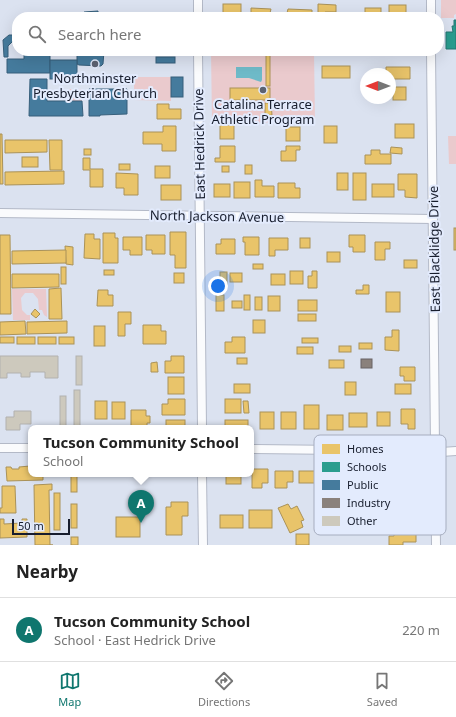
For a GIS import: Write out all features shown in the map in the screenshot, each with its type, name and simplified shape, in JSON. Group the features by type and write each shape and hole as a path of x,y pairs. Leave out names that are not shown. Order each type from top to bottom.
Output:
{"street":[{"path":"198,0 198,12"},
{"path":"431,0 431,12"},
{"name":"East Hedrick Drive","path":"198,56 202,425"},
{"name":"East Blacklidge Drive","path":"431,56 435,435"},
{"name":"North Jackson Avenue","path":"0,214 433,219"},
{"path":"0,448 28,448"},
{"path":"254,449 314,449"},
{"path":"446,451 456,451"},
{"path":"202,477 203,545"},
{"path":"436,535 436,545"}],"shaded area":[{"path":"441,0 456,0 456,14 454,15 454,18 444,18 444,12 441,12"},
{"name":"Catalina Terrace Athletic Program","path":"211,56 314,56 315,122 212,123"},
{"path":"134,77 171,77 171,101 134,100"},
{"path":"67,89 83,89 82,101 67,101"},
{"path":"448,136 456,136 456,164 449,164"},
{"path":"12,289 46,289 47,317 44,315 42,310 39,310 38,299 33,293 25,293 21,298 22,310 27,315 30,315 30,320 13,320"}],"water":[{"path":"236,67 262,67 261,82 249,78 236,78"}],"building: Homes":[{"path":"223,4 241,4 241,12 223,12"},
{"path":"318,4 336,5 336,12 318,12"},
{"path":"389,5 406,5 406,12 389,12"},
{"path":"251,8 271,9 270,12 251,12"},
{"path":"365,8 381,8 381,12 365,12"},
{"path":"288,9 312,10 312,12 287,12"},
{"path":"266,56 270,56 270,86 266,86"},
{"path":"322,66 350,66 350,78 322,78"},
{"path":"410,67 410,79 396,79 396,68 386,68"},
{"path":"396,87 406,87 406,100 396,100"},
{"path":"230,88 270,88 270,100 230,100"},
{"path":"265,103 271,103 272,115 265,116"},
{"path":"157,104 169,104 169,109 181,109 181,119 157,119"},
{"path":"395,124 414,124 414,138 395,138"},
{"path":"220,125 234,125 234,139 220,139"},
{"path":"163,126 176,126 176,151 162,151 162,144 143,144 143,132 163,132"},
{"path":"324,126 337,126 337,143 324,143"},
{"path":"286,127 300,127 300,141 286,141"},
{"path":"0,134 2,134 3,184 0,184"},
{"path":"5,140 47,140 47,152 5,153"},
{"path":"49,140 62,140 62,170 50,170"},
{"path":"220,146 235,146 235,162 215,162 215,158 220,158"},
{"path":"286,146 300,146 300,150 296,150 296,161 281,161 281,151 286,151"},
{"path":"391,147 402,148 402,154 390,153"},
{"path":"84,149 91,149 91,155 84,155"},
{"path":"371,150 380,150 380,154 391,154 391,164 365,164 365,155 371,155"},
{"path":"22,157 38,157 38,167 22,167"},
{"path":"83,158 90,158 90,169 103,169 103,187 90,187 90,170 83,170"},
{"path":"119,164 130,164 130,170 119,170"},
{"path":"245,165 252,165 252,174 245,174"},
{"path":"155,166 170,166 170,178 155,178"},
{"path":"222,166 229,166 229,172 222,172"},
{"path":"64,171 64,184 5,185 5,172"},
{"path":"116,173 138,174 138,195 124,195 124,188 116,188"},
{"path":"337,173 348,173 348,190 337,190"},
{"path":"353,173 366,173 366,200 353,200"},
{"path":"398,174 417,174 417,198 405,197 405,190 398,190"},
{"path":"255,180 262,180 262,186 274,186 274,197 255,197"},
{"path":"234,182 250,182 250,198 234,198"},
{"path":"278,183 295,183 295,188 300,188 300,198 278,198"},
{"path":"214,184 230,184 230,197 214,197"},
{"path":"372,184 394,184 394,197 372,197"},
{"path":"161,185 181,185 181,200 161,200"},
{"path":"454,228 456,228 456,250 454,250"},
{"path":"170,232 186,232 186,268 175,268 175,255 170,255"},
{"path":"103,233 115,233 115,238 118,238 118,263 103,263"},
{"path":"85,234 94,234 94,239 100,239 100,259 84,258"},
{"path":"0,235 10,235 11,314 0,314"},
{"path":"146,235 165,235 165,254 152,254 152,250 146,250"},
{"path":"349,235 365,235 365,252 353,252 353,247 349,247"},
{"path":"123,237 142,237 142,255 130,255 130,250 123,250"},
{"path":"243,237 259,237 259,255 245,255 245,242 243,242"},
{"path":"269,238 288,238 288,250 275,250 275,256 269,256"},
{"path":"300,238 310,238 310,248 300,248"},
{"path":"221,239 235,239 235,254 216,254 216,244 221,244"},
{"path":"375,242 390,242 390,249 385,249 385,260 375,260"},
{"path":"65,246 73,247 73,265 66,264"},
{"path":"66,250 66,263 12,264 12,251"},
{"path":"327,252 340,252 340,262 327,262"},
{"path":"404,260 417,260 417,268 404,268"},
{"path":"253,264 263,264 263,269 253,269"},
{"path":"61,267 66,267 66,284 61,284"},
{"path":"104,270 114,270 114,275 104,275"},
{"path":"290,271 303,271 303,284 290,284"},
{"path":"312,271 317,271 317,288 308,288 308,276 312,276"},
{"path":"220,272 227,272 227,286 220,286"},
{"path":"174,273 184,273 184,283 174,283"},
{"path":"230,273 242,273 242,282 230,282"},
{"path":"12,274 59,274 59,287 12,288"},
{"path":"271,274 285,274 285,285 271,285"},
{"path":"363,285 369,285 369,294 356,294 356,290 363,290"},
{"path":"61,288 62,319 49,319 49,289"},
{"path":"98,290 108,290 108,295 113,295 113,306 97,306"},
{"path":"386,292 400,292 400,312 386,312"},
{"path":"216,295 224,295 224,311 216,311"},
{"path":"244,295 250,295 250,310 244,310"},
{"path":"268,296 280,296 280,311 268,311"},
{"path":"255,297 262,297 262,310 255,310"},
{"path":"298,300 317,300 317,311 298,311"},
{"path":"232,301 242,301 242,308 232,308"},
{"path":"35,309 40,314 36,318 31,314"},
{"path":"118,312 131,312 131,324 125,324 125,336 118,336"},
{"path":"298,314 316,314 316,321 298,321"},
{"path":"253,320 265,320 265,333 253,333"},
{"path":"25,321 26,334 0,335 0,322"},
{"path":"67,321 67,333 27,334 27,322"},
{"path":"143,325 161,325 161,331 166,331 166,344 143,344"},
{"path":"94,326 105,326 105,346 94,346"},
{"path":"392,330 399,330 399,351 385,350 385,337 392,337"},
{"path":"0,337 14,337 14,343 0,343"},
{"path":"17,337 35,337 35,344 17,344"},
{"path":"38,337 56,337 56,344 38,344"},
{"path":"59,337 74,337 74,344 59,344"},
{"path":"232,337 245,337 245,353 225,353 225,342 232,342"},
{"path":"302,338 318,338 318,343 302,343"},
{"path":"359,343 372,343 372,349 359,349"},
{"path":"339,346 351,346 351,352 339,352"},
{"path":"297,347 313,347 313,354 297,354"},
{"path":"171,356 184,356 184,373 165,373 165,361 171,361"},
{"path":"237,358 247,358 247,364 237,364"},
{"path":"329,360 344,360 344,368 329,368"},
{"path":"157,362 158,372 151,372 151,363"},
{"path":"400,367 415,367 415,381 404,381 404,376 400,376"},
{"path":"168,377 184,377 184,394 168,394"},
{"path":"345,382 356,382 356,395 345,395"},
{"path":"234,384 250,384 250,393 234,393"},
{"path":"395,384 411,384 411,394 395,394"},
{"path":"168,399 185,399 185,415 162,415 162,404 168,404"},
{"path":"225,399 241,399 241,413 225,413"},
{"path":"95,401 107,401 107,419 95,419"},
{"path":"243,401 248,401 249,413 244,413"},
{"path":"112,402 125,402 125,419 112,419"},
{"path":"304,405 319,405 319,429 304,429"},
{"path":"401,409 415,409 415,429 408,429 408,424 401,424"},
{"path":"131,410 146,410 146,416 150,416 150,423 147,423 147,425 131,425"},
{"path":"260,412 274,412 274,429 260,429"},
{"path":"281,412 296,412 296,429 281,429"},
{"path":"377,412 390,412 390,426 377,426"},
{"path":"349,413 367,413 367,427 349,427"},
{"path":"327,415 343,415 343,430 327,430"},
{"path":"166,420 185,420 185,425 166,425"},
{"path":"225,420 248,420 248,425 225,425"},
{"path":"28,466 28,477 43,477 43,480 7,481 6,467 19,469 19,467"},
{"path":"254,469 268,469 268,483 262,483 262,488 252,488"},
{"path":"275,471 293,471 293,482 287,482 287,488 275,488"},
{"path":"299,471 314,471 314,483 299,483"},
{"path":"71,477 77,477 77,492 71,492"},
{"path":"226,477 241,477 241,484 226,484"},
{"path":"52,484 52,490 49,490 50,545 35,545 34,485"},
{"path":"2,486 15,486 16,513 0,513 0,508 2,508"},
{"path":"54,493 60,493 60,530 54,530"},
{"path":"171,502 188,502 188,516 182,516 182,535 166,535 166,507 171,507"},
{"path":"71,504 77,504 77,528 71,528"},
{"path":"288,504 291,509 297,506 304,520 301,521 303,527 290,533 278,508"},
{"path":"249,510 272,510 272,528 249,528"},
{"path":"220,515 243,515 243,528 220,528"},
{"path":"116,517 140,517 140,537 116,537"},
{"path":"0,519 4,519 4,524 22,523 22,519 27,519 27,537 0,538"},
{"path":"296,534 309,534 309,545 296,545"},
{"path":"416,535 416,542 403,542 403,545 389,545 389,536"},
{"path":"71,537 78,537 78,545 71,545"}],"building: Schools":[{"path":"454,20 456,20 456,49 446,49 446,32 453,32 452,26 454,26"}],"building: Public":[{"path":"9,35 12,35 12,42 8,46 8,57 4,57 3,40"},
{"path":"24,56 50,56 50,73 7,73 7,59 24,59"},
{"path":"77,56 104,56 103,64 101,66 77,64"},
{"path":"156,57 175,57 175,63 156,63"},
{"path":"50,60 77,60 77,79 50,79"},
{"path":"171,77 183,77 183,97 171,97"},
{"path":"30,79 47,79 47,101 82,101 83,116 29,116"},
{"path":"89,89 127,89 127,114 89,116"}],"building: Industry":[{"path":"361,359 372,359 372,368 361,368"}],"building: Other":[{"path":"0,356 58,356 58,378 45,378 45,372 30,372 30,377 21,377 21,373 7,373 7,378 0,378"},
{"path":"76,356 82,356 82,385 76,385"},
{"path":"74,390 80,390 80,425 74,425"},
{"path":"60,396 66,396 66,425 60,425"},
{"path":"14,411 31,411 31,424 20,424 20,430 6,430 6,417 14,417"}],"place":[{"name":"Northminster Presbyterian Church","path":"95,64"},
{"name":"Catalina Terrace Athletic Program","path":"263,90"},
{"name":"Tucson Community School","path":"141,523"}]}
